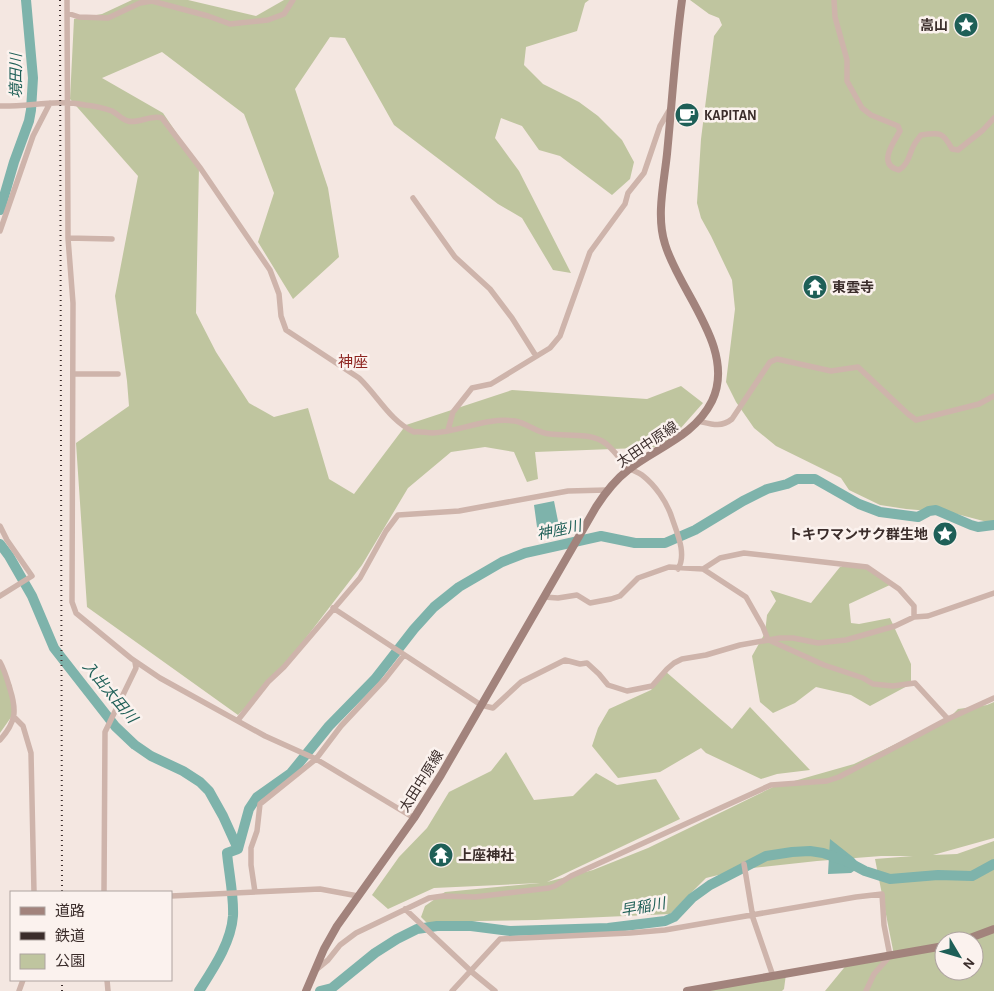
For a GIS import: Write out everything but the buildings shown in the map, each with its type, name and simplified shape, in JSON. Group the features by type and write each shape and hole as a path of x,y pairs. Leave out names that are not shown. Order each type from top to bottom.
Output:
{"main road":[{"name":"太田中原線","path":"306,991 337,926 414,818 607,490 630,468 685,434 698,421 712,402 718,372 715,350 706,327 670,258 661,231 682,0"},
{"path":"687,991 934,948"}],"street":[{"path":"67,0 68,238 73,303 72,602 76,613 135,662 160,678 265,736 316,759 414,818"},
{"path":"67,14 79,17 108,18 140,3 152,1 230,24 268,20 284,14 293,0"},
{"path":"834,0 836,23 847,60 847,82 862,108 871,115 898,126 900,131 890,147 887,158 893,169 899,170 903,168 914,144 921,135 936,132 941,134 946,138 952,149 958,150 983,130 994,118"},
{"path":"0,231 33,136 50,103"},
{"path":"0,106 68,103 105,109 114,112 128,121 139,121 158,116 162,118 202,169 270,270 279,294 281,316 286,330 359,378 368,386 395,420 414,432 432,433 500,420 525,423 548,434 590,436 601,440 630,468 642,474 656,489 669,509 682,554 682,563 678,569"},
{"path":"448,430 453,412 472,388 491,384 550,348 563,332 594,245 625,204 628,194 644,174 660,126 671,108"},
{"path":"413,198 455,257 490,289 512,318 536,356"},
{"path":"68,238 112,239"},
{"path":"698,421 718,426 726,424 732,419 770,362 777,359 831,371 858,367 916,420 979,404 994,396"},
{"path":"73,374 118,374"},
{"path":"238,720 268,682 284,667 360,578 386,531 398,515 460,511 568,491 607,490"},
{"path":"0,526 7,540 32,576 0,596"},
{"path":"544,597 558,598 577,595 590,603 611,599 620,596 638,578 669,567 703,569 720,558 744,553 867,567 899,589 914,606 914,617"},
{"path":"703,569 746,597 768,640 799,652 824,665 863,678 873,684 893,686 915,683 948,719"},
{"path":"333,608 481,706 493,708 521,682 565,660 580,664 587,663 608,685 626,691 652,686 666,669 682,660 768,640 793,638 818,643 846,640 895,626 914,617 928,616 994,593"},
{"path":"255,892 251,865 251,848 260,804 316,759 341,726 385,679 404,655"},
{"path":"0,662 15,702 15,718 0,740"},
{"path":"104,891 105,732 136,668 135,662"},
{"path":"315,970 328,960 340,945 356,933 429,898 443,896 475,897 555,886 571,876 771,785 828,781 838,777 948,719 994,698"},
{"path":"15,718 22,726 31,753 34,891"},
{"path":"744,864 753,914 773,976"},
{"path":"172,896 320,889 358,896"},
{"path":"452,991 500,939 665,930 882,894 884,925 890,956 874,974 866,991"},
{"path":"405,909 496,991"}],"green space":[{"path":"132,0 188,0 256,16 284,0 589,0 585,3 577,31 526,47 524,65 543,84 579,102 598,116 622,140 634,162 630,179 612,195 560,156 539,150 522,126 501,118 495,138 519,171 571,273 553,270 522,218 498,204 394,125 345,38 330,37 295,89 328,188 339,257 293,299 258,242 274,193 244,114 162,52 102,78 163,113 199,166 196,313 216,352 249,403 274,417 308,408 329,479 354,494 406,425 512,390 647,399 681,386 703,403 664,447 535,452 538,479 527,482 514,452 485,447 451,452 408,488 362,565 282,669 238,715 87,607 76,443 129,406 115,296 138,176 70,99 74,19 102,14"},
{"path":"690,0 994,0 994,521 991,523 953,513 880,505 849,490 841,478 776,446 754,428 736,402 726,382 735,309 732,280 701,218 697,203 701,139 714,36 722,25 719,18 709,14"},
{"path":"840,567 867,567 892,584 849,604 851,623 859,624 890,618 911,664 911,684 870,706 851,695 816,687 795,703 773,713 760,702 752,656 765,633 767,615 776,601 770,590 811,603"},
{"path":"0,664 12,686 14,713 0,733"},
{"path":"665,671 732,729 750,707 810,770 777,774 761,779 706,753 701,748 660,772 618,778 592,746 598,728 609,709 651,690"},
{"path":"994,702 994,838 933,855 957,854 994,841 994,991 825,991 848,963 894,955 875,859 913,856 881,856 743,869 706,878 670,914 477,921 433,929 421,917 425,906 445,892 540,883 434,888 388,909 372,895 399,857 427,828 449,792 491,771 506,752 534,800 573,796 596,773 617,785 656,779 680,819 547,882 593,870 648,848 773,787 854,764 948,719 958,709 987,705"},
{"path":"786,974 782,991 703,991"}],"water":[{"path":"554,501 560,531 538,534 534,505"},
{"path":"830,839 861,866 851,873 828,874"}],"waterway":[{"name":"境田川","path":"0,210 31,110 33,78 26,0"},
{"name":"神座川","path":"238,849 249,809 257,797 291,773 329,726 375,679 414,629 434,607 459,587 502,562 525,553 601,536 635,543 665,543 695,530 767,489 787,484 797,479 815,479 859,504 880,512 918,517 929,511 936,510 978,527 994,525"},
{"name":"入出太田川","path":"0,544 32,596 54,648 115,726 135,745 151,756 183,771 200,782 209,791 238,849"},
{"name":"入出太田川","path":"199,991 221,955 232,926 232,893 227,853 238,849"},
{"name":"早稲川","path":"320,991 332,988 375,953 417,929 437,926 471,926 510,931 608,928 665,921 674,917 692,898 710,885 766,856 810,851 823,853 846,861 865,871 890,879 938,875 972,876 994,864"}],"railway":[{"path":"60,0 62,891"},
{"path":"62,981 62,991"}],"place":[{"name":"嵩山","path":"966,25"},
{"name":"KAPITAN","path":"687,115"},
{"name":"東雲寺","path":"815,287"},
{"name":"トキワマンサク群生地","path":"945,534"},
{"name":"上座神社","path":"441,855"}],"district":[{"name":"神座","path":"353,362"}]}
